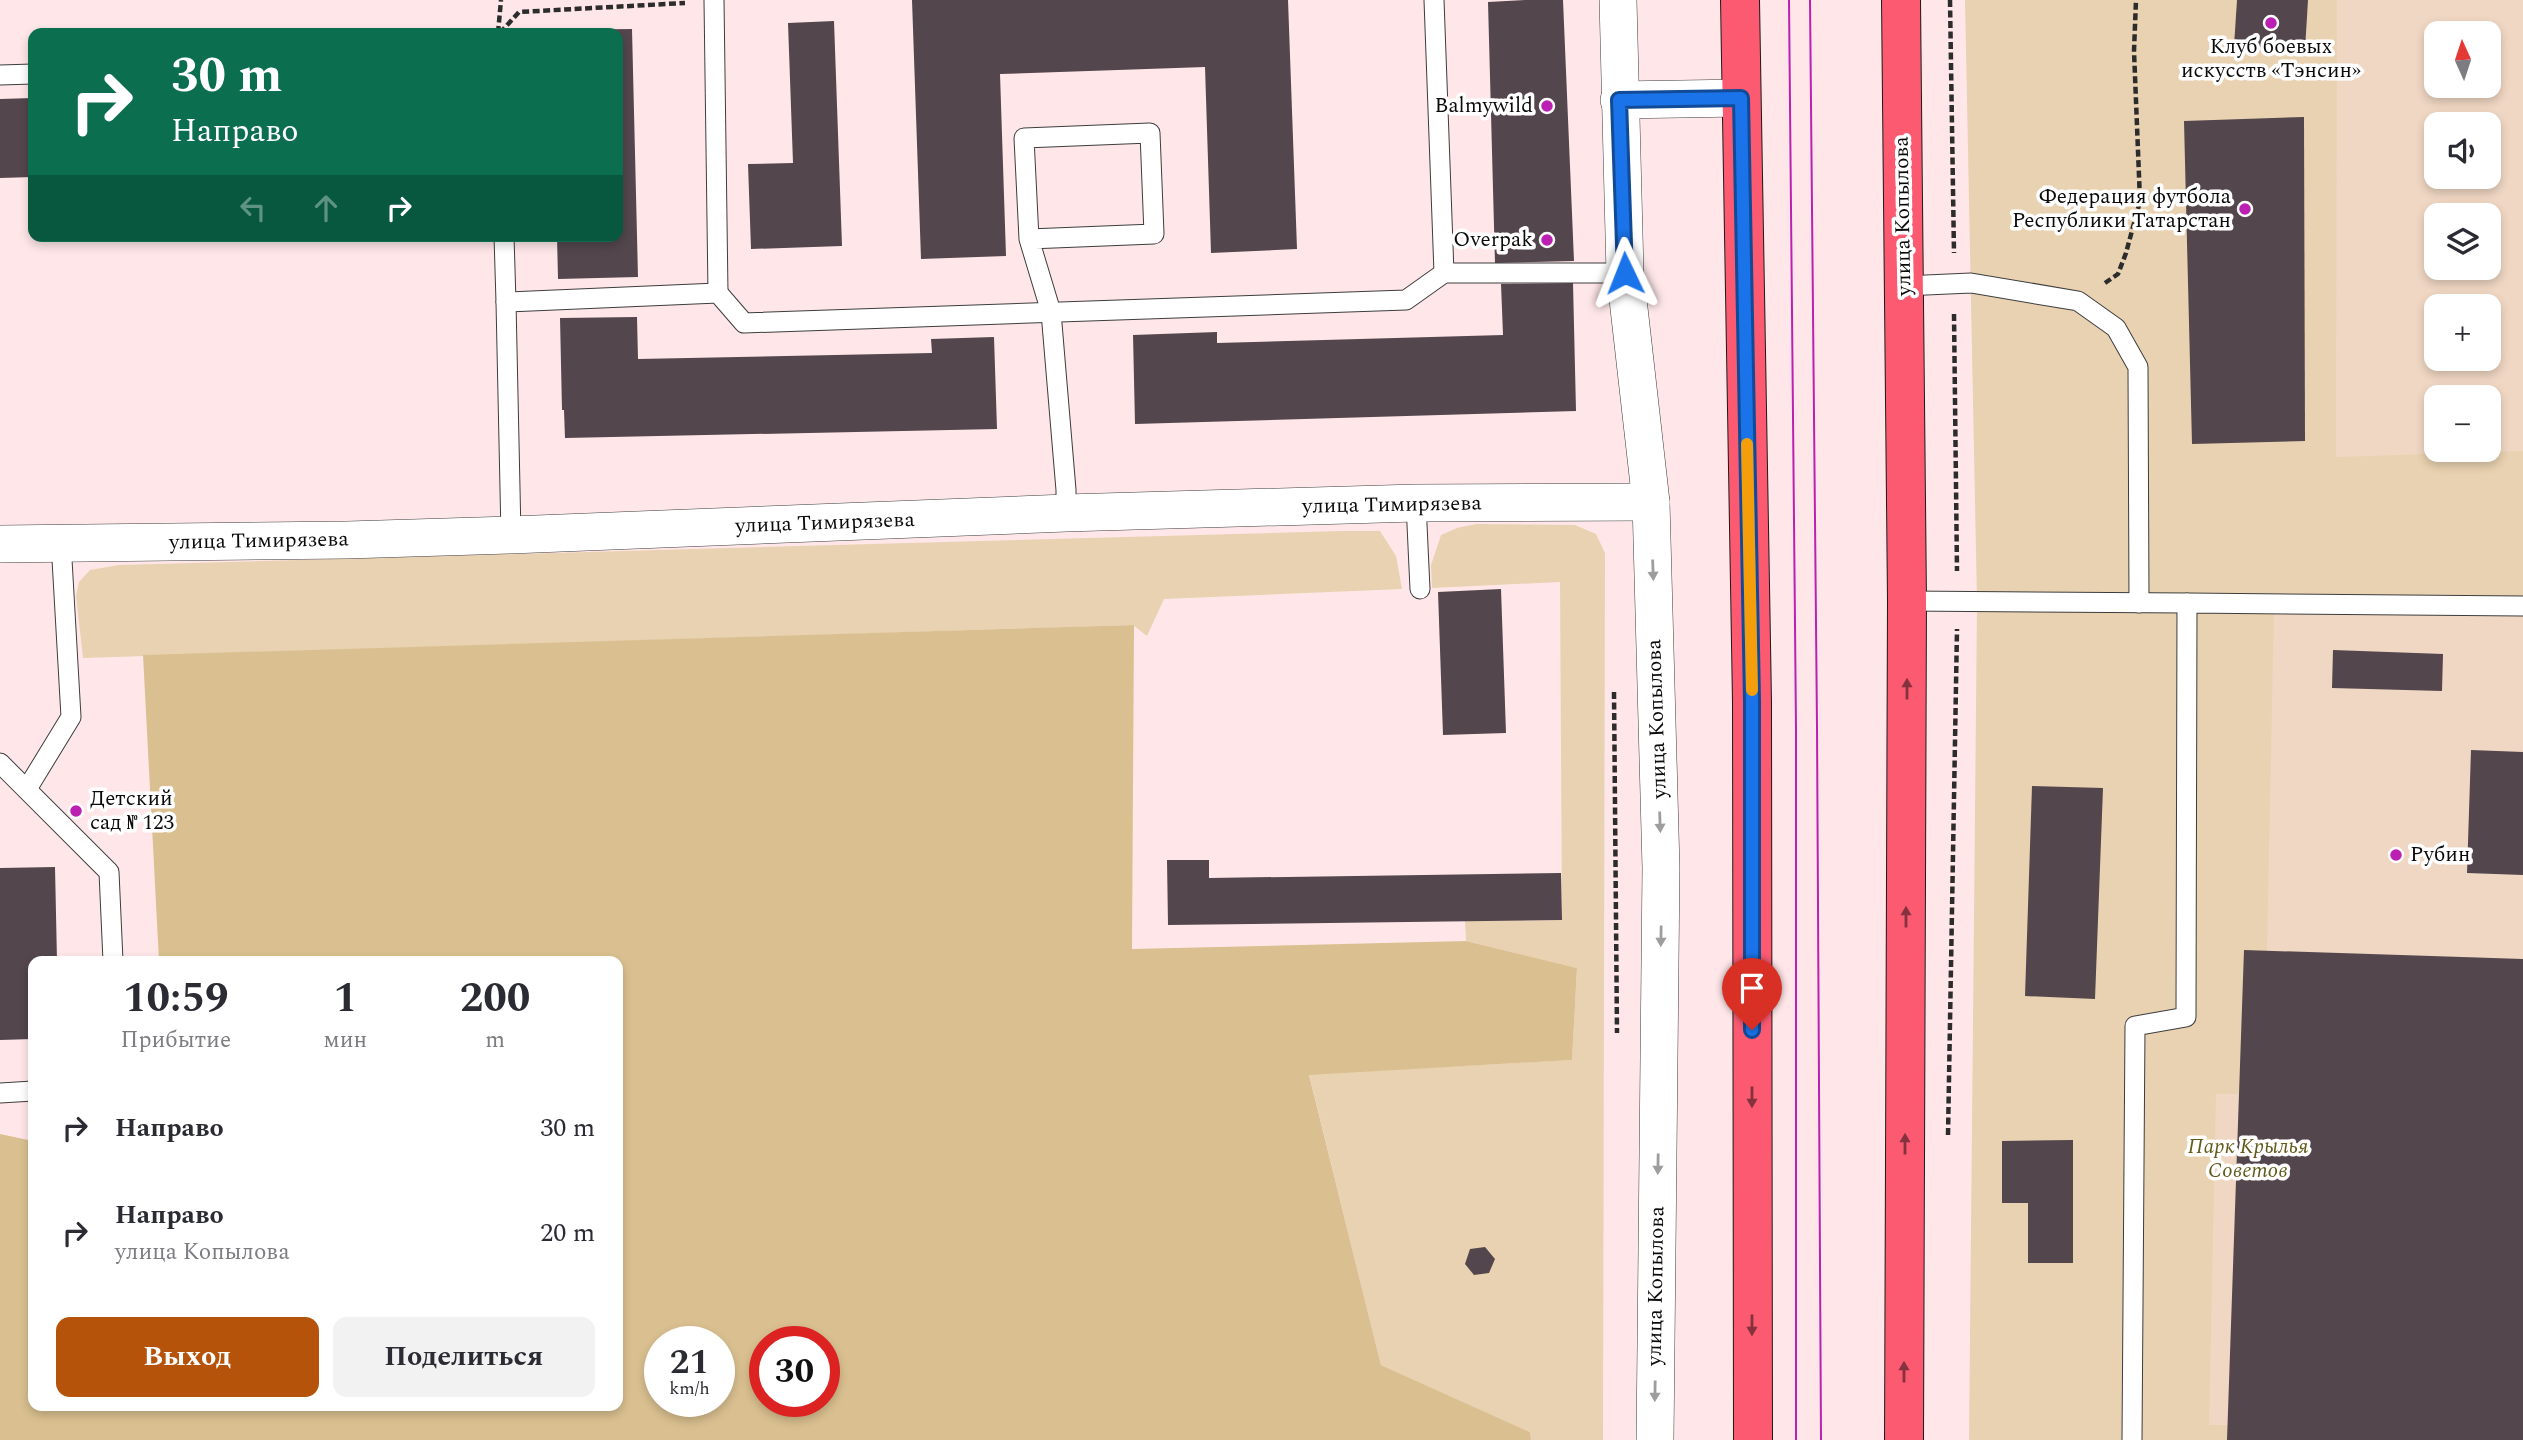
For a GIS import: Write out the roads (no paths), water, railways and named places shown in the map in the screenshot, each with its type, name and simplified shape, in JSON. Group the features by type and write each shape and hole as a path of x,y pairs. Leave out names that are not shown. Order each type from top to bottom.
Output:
{"main road":[{"path":"1740,0 1752,716 1753,1440"},
{"name":"улица Копылова","path":"1901,0 1907,601 1904,1440"}],"street":[{"name":"улица Копылова","path":"1618,0 1625,273 1651,502 1661,868 1655,1440"},
{"path":"1619,100 1741,98"},
{"name":"улица Тимирязева","path":"0,544 511,536 1066,513 1416,503 1651,502"}],"lane":[{"path":"1434,0 1444,273"},
{"path":"714,1 718,293 744,323 1406,299 1444,273 1625,273"},
{"path":"0,75 28,74"},
{"path":"1029,239 1154,234 1150,133 1024,138 1029,239 1051,312 1066,513"},
{"path":"504,242 511,536"},
{"path":"1904,285 1971,283 2078,301 2116,328 2138,367 2139,603"},
{"path":"506,302 718,293"},
{"path":"1416,503 1420,589"},
{"path":"27,789 71,717 61,542"},
{"path":"1907,601 2523,606"},
{"path":"2132,1440 2136,1026 2186,1017 2188,603"},
{"path":"0,762 109,872 113,956"},
{"path":"0,1093 28,1091"}],"tram line":[{"path":"1789,0 1796,729 1796,1440"},
{"path":"1810,0 1821,1440"}],"place":[{"name":"Клуб боевых искусств «Тэнсин»","path":"2271,23"},
{"name":"Balmywild","path":"1547,106"},
{"name":"Федерация футбола Республики Татарстан","path":"2245,209"},
{"name":"Overpak","path":"1547,240"},
{"name":"Детский сад № 123","path":"76,811"},
{"name":"Рубин","path":"2396,855"}],"park label":[{"name":"Парк Крылья Советов","path":"2248,1159"}]}
